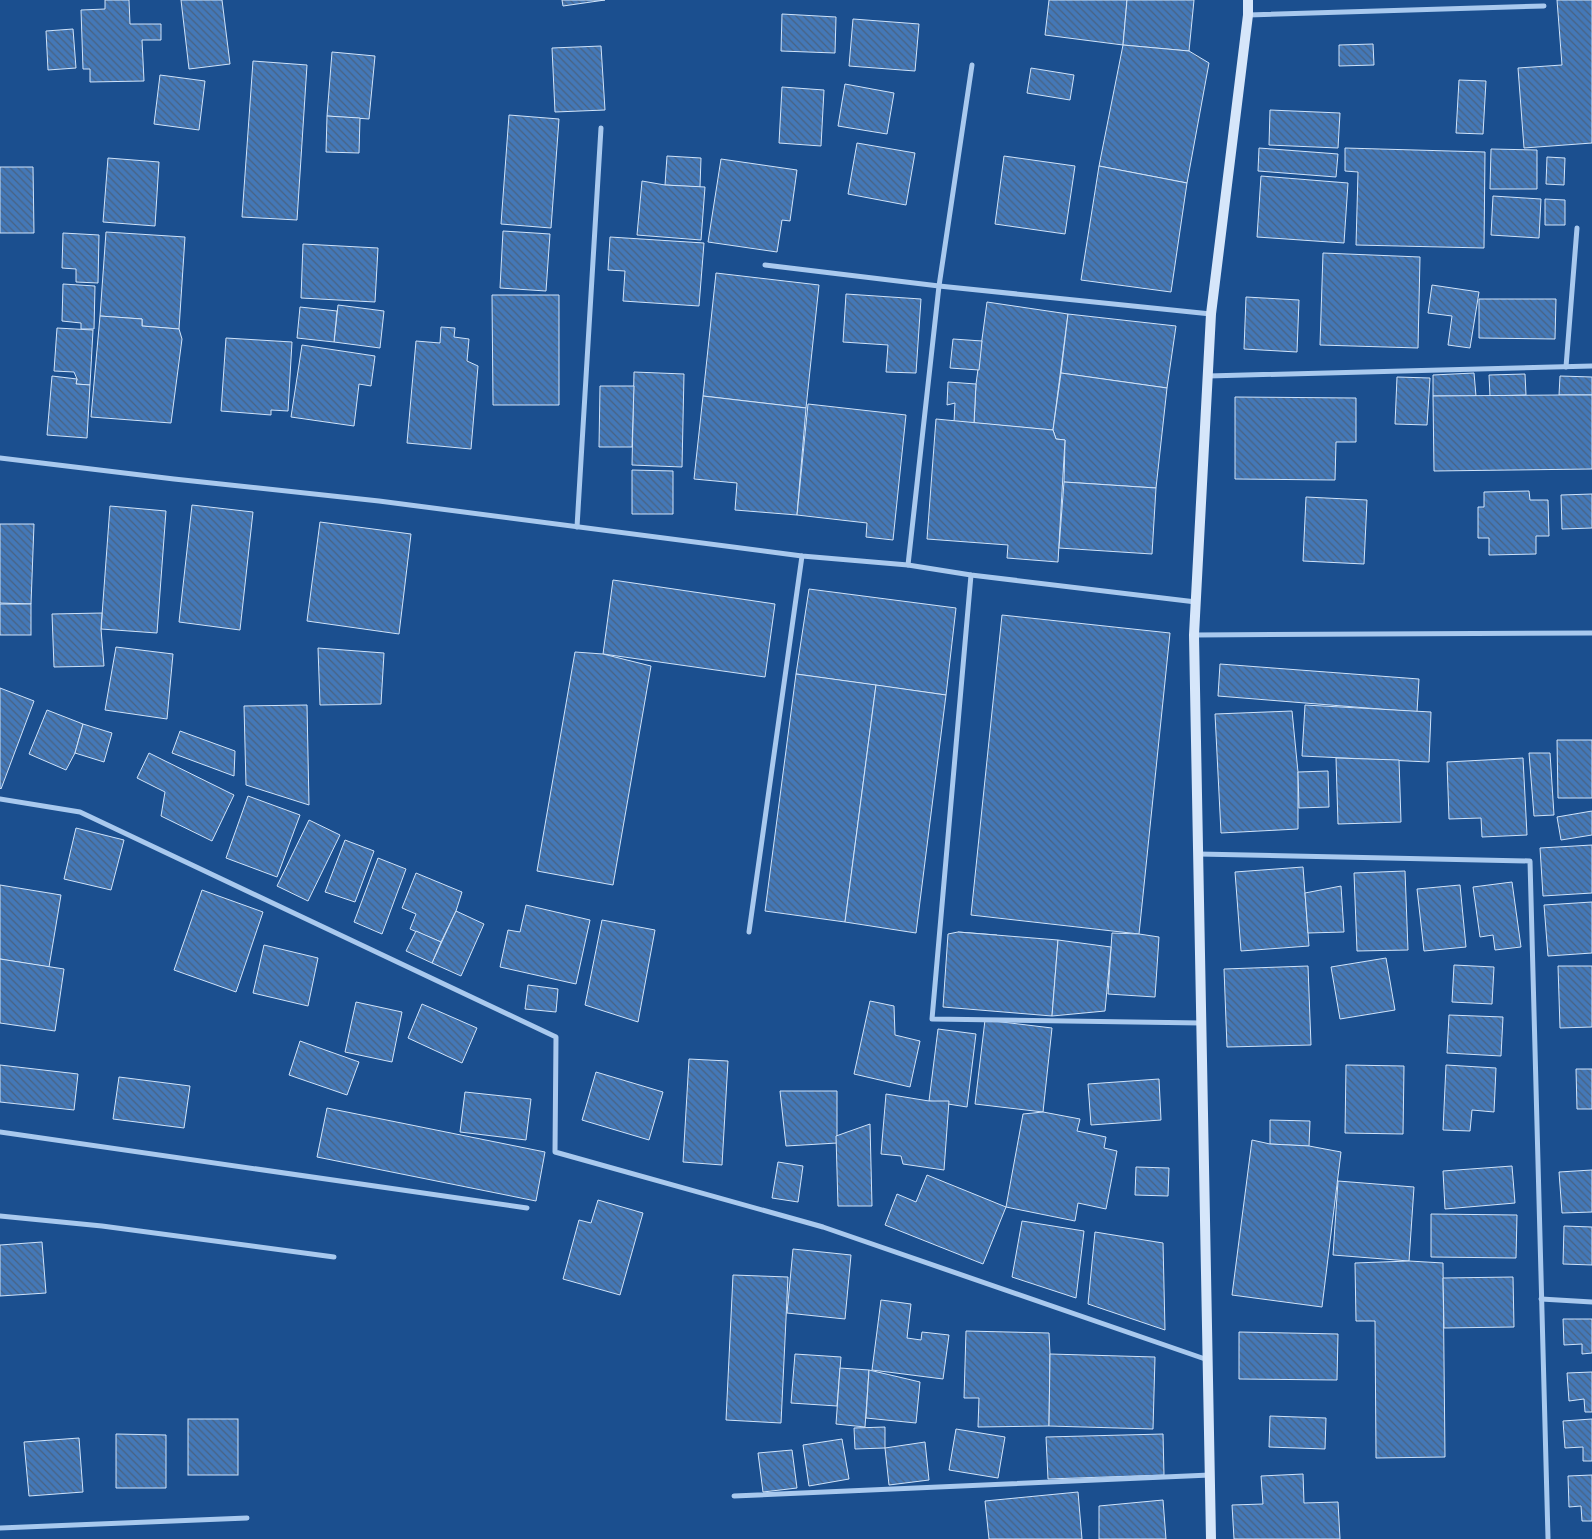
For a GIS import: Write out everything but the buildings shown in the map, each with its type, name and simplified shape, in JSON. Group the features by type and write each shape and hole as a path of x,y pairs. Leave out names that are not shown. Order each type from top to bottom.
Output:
{"street":[{"path":"1211,1539 1194,635 1211,314 1248,15 1248,0"},
{"path":"1248,15 1544,6"},
{"path":"908,565 939,286 972,65"},
{"path":"577,527 601,128"},
{"path":"1566,367 1576,228"},
{"path":"765,264 939,286 1211,314"},
{"path":"1207,376 1592,366"},
{"path":"0,458 174,479 379,500 802,556 908,565 971,575 1196,602"},
{"path":"750,932 802,556"},
{"path":"971,575 932,1020 1201,1023"},
{"path":"1194,635 1592,633"},
{"path":"0,799 80,812 556,1037 555,1152 823,1227 1208,1360"},
{"path":"1198,854 1530,862 1548,1538"},
{"path":"0,1132 527,1208"},
{"path":"0,1216 102,1226 334,1257"},
{"path":"1541,1299 1592,1302"},
{"path":"734,1496 1210,1475"},
{"path":"0,1528 248,1518"}]}
